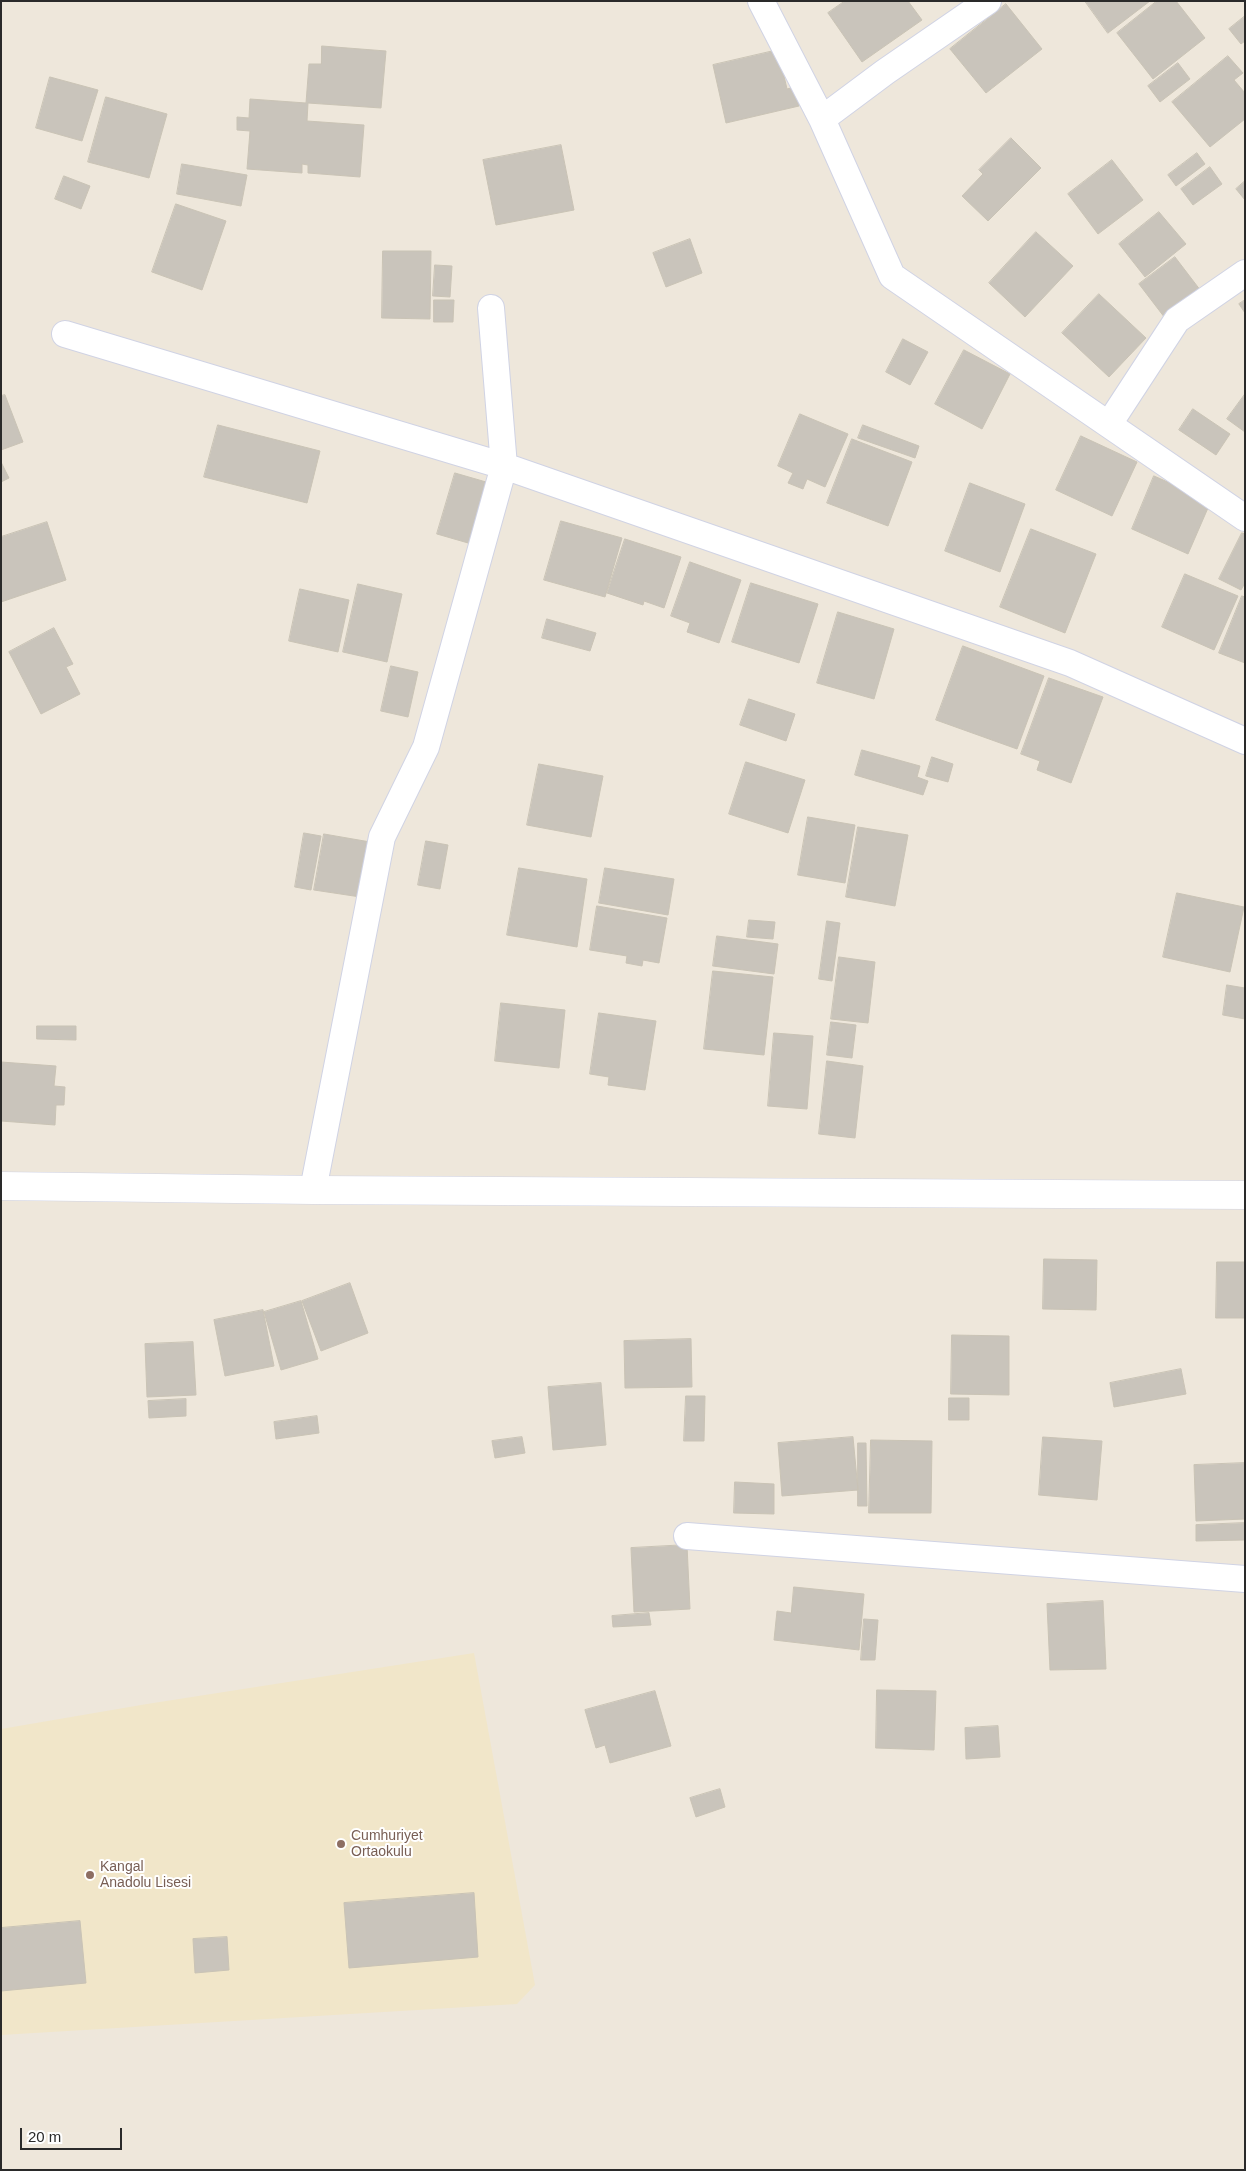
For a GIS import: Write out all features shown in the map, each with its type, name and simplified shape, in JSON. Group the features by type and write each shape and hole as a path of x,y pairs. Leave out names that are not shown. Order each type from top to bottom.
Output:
{"street":[{"path":"761,1 822,119 892,276 1245,518"},
{"path":"822,119 885,72 988,1"},
{"path":"1109,424 1177,320 1245,273"},
{"path":"313,1190 382,837 426,748 504,466 491,308"},
{"path":"66,334 504,466 1070,663 1245,741"},
{"path":"1,1186 313,1190 1245,1195"},
{"path":"686,1536 1245,1579"}],"shaded area":[{"name":"Cumhuriyet Ortaokulu","path":"474,1653 535,1985 517,2004 1,2035 1,1729 147,1704"}],"building":[{"path":"845,1 908,1 922,20 862,62 828,13"},
{"path":"1085,1 1150,1 1108,33"},
{"path":"1157,1 1176,1 1205,38 1153,79 1117,33"},
{"path":"1006,4 1042,49 986,93 950,49"},
{"path":"1245,16 1245,41 1241,44 1229,29"},
{"path":"322,46 386,51 381,108 308,103 307,121 364,125 360,177 308,173 308,165 302,164 302,173 247,169 250,131 237,130 237,117 249,118 250,99 306,103 309,64 321,64"},
{"path":"778,50 787,89 795,87 799,106 726,123 713,65"},
{"path":"1228,56 1243,73 1234,80 1245,93 1245,119 1210,147 1172,102"},
{"path":"1178,63 1190,79 1160,102 1148,86"},
{"path":"50,77 98,90 82,141 36,128"},
{"path":"106,97 167,114 149,178 88,162"},
{"path":"1011,138 1041,168 988,221 962,196 983,174 979,170"},
{"path":"561,145 574,210 496,225 483,160"},
{"path":"1197,153 1205,164 1176,186 1168,175"},
{"path":"1112,160 1143,200 1098,234 1068,194"},
{"path":"182,164 247,175 241,206 177,194"},
{"path":"1210,167 1222,184 1193,205 1181,189"},
{"path":"64,176 90,186 81,209 55,199"},
{"path":"1245,181 1245,200 1236,189"},
{"path":"176,204 226,221 202,290 152,272"},
{"path":"1159,212 1186,244 1145,277 1119,244"},
{"path":"1036,232 1073,266 1025,317 989,283"},
{"path":"690,239 702,273 666,287 653,253"},
{"path":"383,251 431,251 430,319 382,318"},
{"path":"1175,257 1204,295 1168,322 1139,284"},
{"path":"435,265 452,266 450,297 433,296"},
{"path":"1099,294 1146,338 1109,377 1062,333"},
{"path":"434,300 454,300 453,322 434,322"},
{"path":"1245,300 1245,313 1239,304"},
{"path":"903,339 928,352 910,385 886,372"},
{"path":"964,350 1010,374 982,429 935,404"},
{"path":"1245,394 1245,432 1227,419"},
{"path":"5,395 23,442 1,450 1,396"},
{"path":"1193,409 1230,434 1216,455 1179,430"},
{"path":"800,414 848,434 825,487 807,479 803,489 788,483 793,473 778,466"},
{"path":"218,425 320,451 307,503 204,477"},
{"path":"863,425 919,446 915,458 858,438"},
{"path":"1081,436 1137,462 1112,516 1056,490"},
{"path":"852,439 912,462 888,526 827,503"},
{"path":"1,462 9,478 1,482"},
{"path":"455,473 493,484 475,545 437,534"},
{"path":"1154,476 1211,501 1188,554 1132,529"},
{"path":"970,483 1025,504 1000,572 945,551"},
{"path":"561,521 622,538 605,597 544,580"},
{"path":"47,522 66,580 1,602 1,537"},
{"path":"1031,529 1096,554 1065,633 1000,607"},
{"path":"1242,533 1245,534 1245,583 1241,590 1219,579"},
{"path":"625,539 681,557 664,608 644,601 643,605 607,593"},
{"path":"690,562 741,580 719,643 687,632 690,623 671,616"},
{"path":"1185,574 1238,596 1214,650 1162,627"},
{"path":"751,583 818,604 799,663 732,642"},
{"path":"358,584 402,594 387,662 343,652"},
{"path":"300,589 349,600 338,652 289,641"},
{"path":"1242,596 1245,597 1245,663 1219,653"},
{"path":"838,612 894,629 874,699 817,683"},
{"path":"547,619 596,633 590,651 542,638"},
{"path":"54,628 73,664 66,667 80,694 41,714 9,652"},
{"path":"963,646 1044,676 1017,749 936,720"},
{"path":"391,666 418,672 408,717 381,711"},
{"path":"1049,678 1103,697 1071,783 1037,770 1040,761 1021,754"},
{"path":"749,699 795,714 786,741 740,725"},
{"path":"862,750 920,766 917,777 928,781 923,795 855,775"},
{"path":"932,757 953,764 948,782 926,776"},
{"path":"746,762 805,780 788,833 729,814"},
{"path":"539,764 603,776 591,837 527,825"},
{"path":"808,817 855,825 845,883 798,875"},
{"path":"858,827 908,835 895,906 846,897"},
{"path":"304,833 321,836 311,890 295,887"},
{"path":"324,834 376,843 367,898 314,890"},
{"path":"426,841 448,845 440,889 418,885"},
{"path":"519,868 587,879 577,947 507,935"},
{"path":"605,868 674,879 668,915 599,903"},
{"path":"1177,893 1244,907 1230,972 1163,957"},
{"path":"597,906 667,918 659,963 643,960 642,966 626,963 627,956 590,950"},
{"path":"749,920 775,922 773,939 747,937"},
{"path":"827,921 840,923 832,981 819,979"},
{"path":"717,936 778,944 774,974 713,966"},
{"path":"839,957 875,962 868,1023 831,1019"},
{"path":"713,971 773,977 764,1055 704,1049"},
{"path":"1227,985 1245,988 1245,1019 1223,1015"},
{"path":"501,1003 565,1010 559,1068 495,1061"},
{"path":"599,1013 656,1021 645,1090 608,1085 609,1077 590,1074"},
{"path":"831,1022 856,1025 852,1058 827,1055"},
{"path":"37,1026 76,1026 76,1040 37,1039"},
{"path":"774,1033 813,1036 807,1109 768,1106"},
{"path":"827,1061 863,1066 855,1138 819,1134"},
{"path":"1,1062 56,1066 54,1086 65,1087 64,1105 56,1105 55,1125 1,1121"},
{"path":"1044,1259 1097,1260 1096,1310 1043,1309"},
{"path":"1217,1262 1245,1262 1245,1318 1216,1318"},
{"path":"350,1283 368,1333 321,1351 302,1301"},
{"path":"301,1301 318,1359 281,1370 264,1312"},
{"path":"263,1310 274,1366 225,1376 214,1320"},
{"path":"952,1335 1009,1336 1009,1395 951,1394"},
{"path":"691,1339 692,1387 625,1388 624,1341"},
{"path":"193,1342 196,1395 147,1397 145,1344"},
{"path":"1181,1369 1186,1394 1114,1407 1110,1383"},
{"path":"601,1383 606,1445 553,1450 548,1387"},
{"path":"686,1396 705,1396 704,1441 684,1441"},
{"path":"949,1398 969,1398 969,1420 949,1420"},
{"path":"186,1399 186,1416 149,1418 148,1401"},
{"path":"317,1416 319,1433 276,1439 274,1422"},
{"path":"522,1437 525,1453 495,1458 492,1441"},
{"path":"853,1437 858,1490 782,1496 778,1443"},
{"path":"1043,1437 1102,1441 1097,1500 1039,1495"},
{"path":"871,1440 932,1441 931,1513 869,1513"},
{"path":"858,1443 866,1443 867,1506 858,1506"},
{"path":"1245,1463 1245,1519 1196,1521 1194,1465"},
{"path":"735,1482 774,1484 774,1514 734,1513"},
{"path":"1245,1523 1245,1540 1196,1541 1196,1525"},
{"path":"687,1545 690,1609 634,1612 631,1548"},
{"path":"794,1587 864,1594 859,1650 774,1640 777,1611 791,1613"},
{"path":"1103,1601 1106,1669 1050,1670 1047,1604"},
{"path":"649,1613 651,1625 613,1627 612,1616"},
{"path":"864,1619 878,1620 875,1660 861,1660"},
{"path":"877,1690 936,1691 934,1750 876,1748"},
{"path":"655,1691 671,1746 610,1763 605,1745 596,1748 585,1710"},
{"path":"998,1726 1000,1757 966,1759 965,1728"},
{"path":"720,1789 725,1807 696,1817 690,1798"},
{"path":"474,1893 478,1957 349,1968 344,1903"},
{"path":"80,1921 86,1983 1,1991 1,1928"},
{"path":"227,1937 229,1970 195,1973 193,1939"}],"place":[{"name":"Cumhuriyet Ortaokulu","path":"341,1844"},
{"name":"Kangal Anadolu Lisesi","path":"90,1875"}]}
